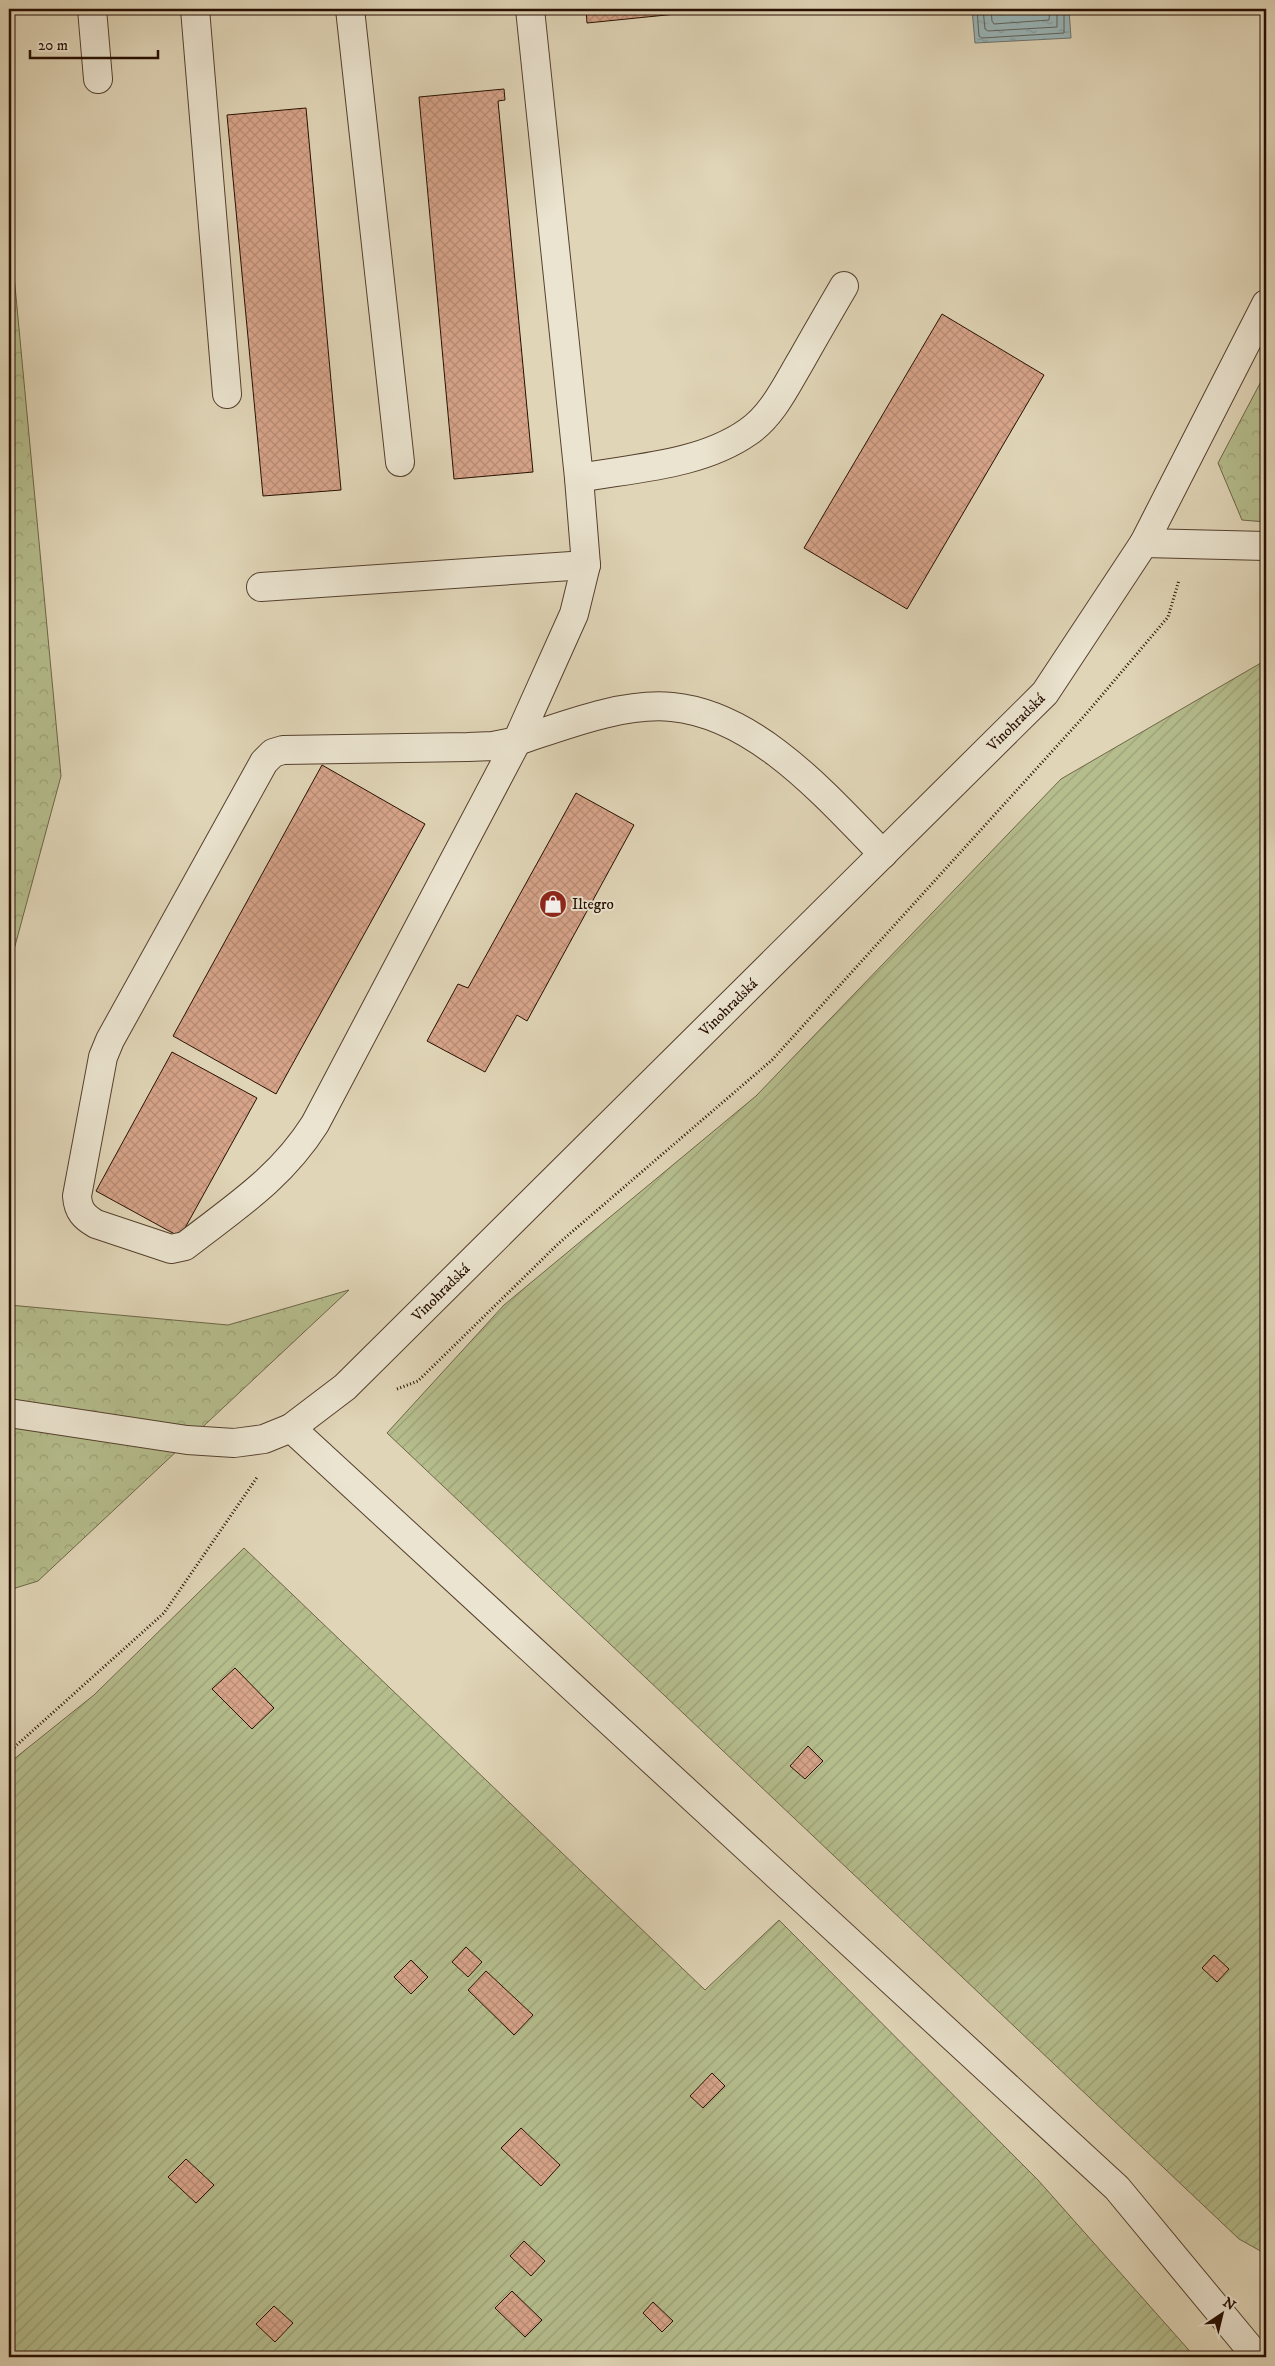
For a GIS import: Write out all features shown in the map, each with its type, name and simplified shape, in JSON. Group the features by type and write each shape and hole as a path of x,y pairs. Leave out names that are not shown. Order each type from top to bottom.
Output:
{"street":[{"path":"92,9 98,79"},
{"path":"195,9 227,394"},
{"path":"350,9 400,462"},
{"path":"530,9 579,478 586,565 574,614 517,741 315,1124 290,1160 260,1188 185,1246 178,1248 171,1249 96,1224 87,1219 81,1212 77,1196 103,1057 110,1040 264,762 273,753 283,750 493,746 517,741 571,723 631,709 671,707 695,711 720,720 756,738 831,800 883,854"},
{"path":"579,478 704,453 728,444 750,431 770,411 844,286"},
{"name":"Vinohradská","path":"9,1413 187,1440 234,1443 264,1439 291,1428 345,1387 1045,693 1144,543 1266,304"},
{"path":"1144,543 1266,546"},
{"path":"261,587 586,565"},
{"path":"291,1428 1116,2188 1257,2357"}],"path":[{"path":"391,1391 418,1381 559,1243 772,1060 1079,721 1168,617 1188,544"},
{"path":"9,1752 164,1613 291,1428"}],"green space":[{"path":"9,222 61,776 9,968"},
{"path":"1266,372 1266,522 1242,520 1218,463"},
{"path":"1266,660 1266,2254 1239,2239 387,1433 504,1305 756,1096 1061,779"},
{"path":"349,1290 38,1581 9,1590 9,1305 228,1325"},
{"path":"244,1548 705,1990 779,1920 1038,2180 1195,2357 9,2357 9,1763 94,1695"}],"water":[{"path":"972,9 1069,9 1071,38 975,43"}],"building":[{"path":"586,9 726,9 587,23"},
{"path":"504,89 505,100 498,101 533,472 454,479 419,97"},
{"path":"306,108 341,490 263,496 227,115"},
{"path":"942,314 1044,375 907,609 804,548"},
{"path":"322,765 425,824 276,1094 173,1036"},
{"name":"Iltegro","path":"576,793 634,825 527,1021 517,1015 485,1072 427,1041 458,984 468,988"},
{"path":"172,1052 257,1098 180,1237 96,1191"},
{"path":"235,1668 274,1708 252,1729 212,1689"},
{"path":"808,1746 823,1761 805,1779 790,1766"},
{"path":"466,1947 482,1962 468,1977 452,1962"},
{"path":"1214,1955 1229,1969 1217,1982 1202,1968"},
{"path":"411,1960 428,1977 411,1994 394,1977"},
{"path":"486,1971 533,2015 514,2035 468,1990"},
{"path":"712,2073 725,2086 703,2108 690,2096"},
{"path":"521,2128 560,2165 541,2186 501,2148"},
{"path":"186,2159 214,2185 196,2203 168,2177"},
{"path":"524,2241 545,2261 531,2276 510,2256"},
{"path":"512,2291 542,2320 525,2337 495,2308"},
{"path":"653,2302 673,2321 662,2332 643,2313"},
{"path":"274,2306 293,2323 275,2342 256,2324"}],"place":[{"name":"Iltegro","path":"553,904"}]}
